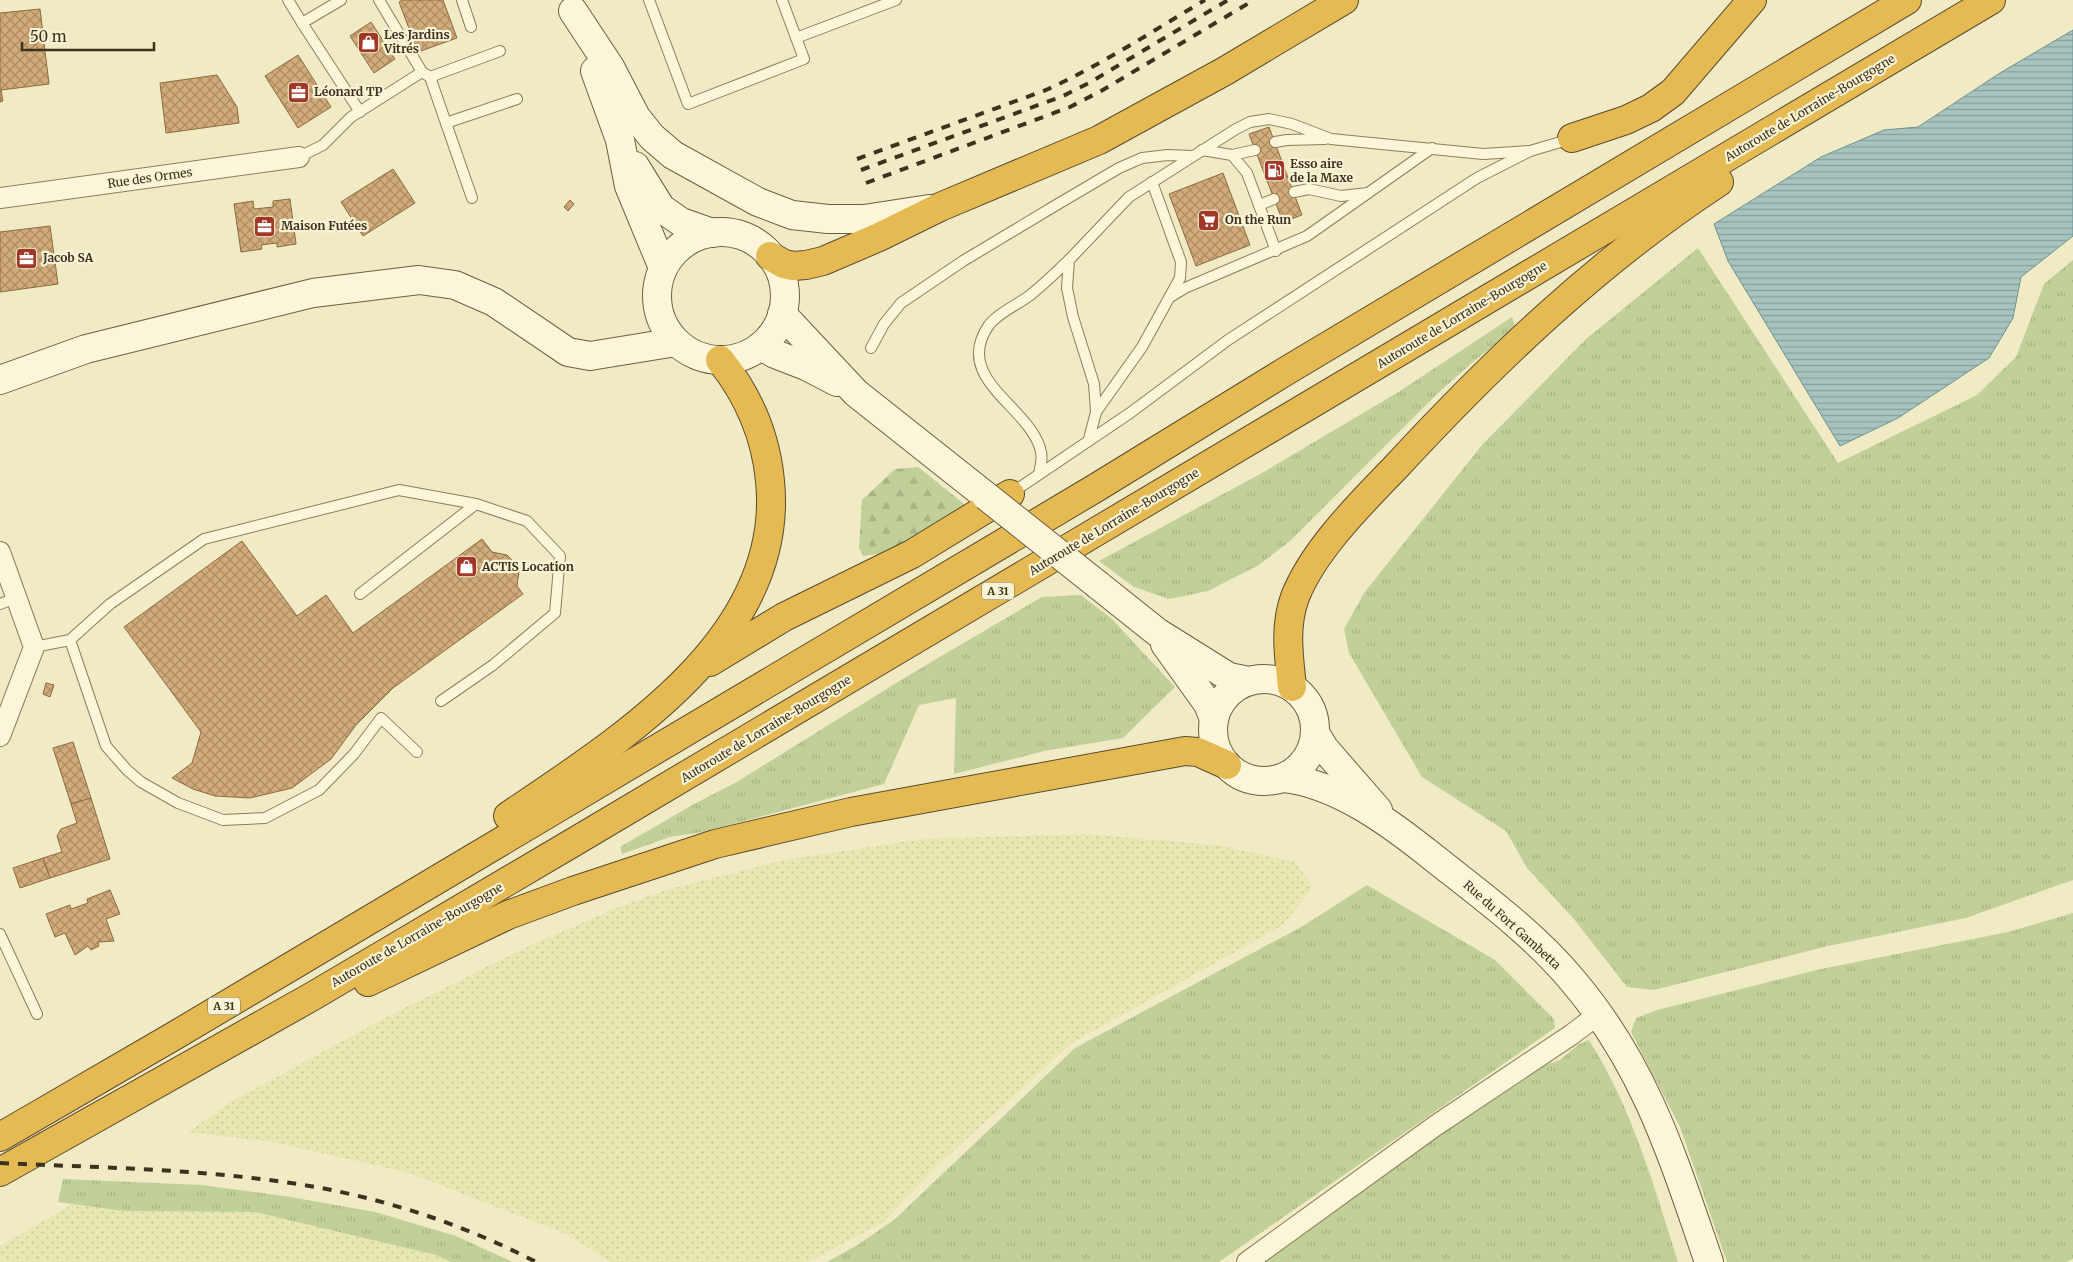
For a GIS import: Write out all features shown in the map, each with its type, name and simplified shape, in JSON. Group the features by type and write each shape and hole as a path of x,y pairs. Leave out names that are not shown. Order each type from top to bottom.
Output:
{"highway":[{"path":"770,256 784,264 793,266 815,263 879,237 940,207 1099,140 1225,71 1344,0"},
{"path":"1572,138 1626,120 1651,108 1673,92 1752,0"},
{"name":"A 31","path":"0,1137 174,1036 446,872 1085,494 1303,361 1908,0"},
{"name":"Autoroute de Lorraine-Bourgogne","path":"0,1172 313,996 1103,529 1991,0"},
{"path":"1292,687 1288,636 1291,614 1296,597 1326,545 1372,492 1456,402 1525,335 1610,262 1688,202 1725,178 1741,149"},
{"path":"446,872 481,835 609,748 675,692 695,672 740,610 762,562 770,536 772,511 769,472 764,442 750,408 731,374 720,360"},
{"path":"695,672 784,617 912,554 998,495"},
{"path":"313,996 367,982 508,915 573,891 715,844 851,812 1185,751 1198,752 1227,765"}],"main road":[{"path":"571,6 610,67 636,117 652,137 673,155 758,202 792,215 844,220 878,218 940,207"},
{"path":"571,6 620,140 629,186 664,268"},
{"path":"620,140 661,208 681,222 712,233"},
{"path":"712,233 728,233 744,237 758,245 770,256 780,274 783,287 782,314 774,332 760,346 741,356 720,360 704,358 689,352 676,342 666,330 659,315 658,283 672,255 683,244 697,237 712,233"},
{"path":"0,380 86,349 313,293 419,280 455,285 494,302 568,352 590,356 676,342"},
{"path":"0,397 120,356 323,306 368,286"},
{"path":"782,314 856,393"},
{"path":"615,352 659,315"},
{"path":"760,346 806,366 856,393 998,495 1098,585 1157,632 1229,677 1249,681 1271,680 1292,687 1305,699 1313,715 1315,733 1312,747 1306,760 1296,771 1283,778 1268,781 1253,780 1239,775 1227,765 1217,751 1213,735 1214,719 1221,702 1233,689 1249,681"},
{"path":"1157,632 1198,690 1214,719"},
{"name":"Rue du Fort Gambetta","path":"1315,733 1324,748 1391,824"},
{"name":"Rue du Fort Gambetta","path":"1283,778 1303,780 1330,790 1391,824 1494,905 1541,948 1572,980 1599,1014 1632,1066 1652,1105 1669,1144 1709,1262"}],"street":[{"name":"Rue des Ormes","path":"0,198 299,157"},
{"path":"0,552 8,601 34,647 0,736"},
{"path":"1247,1262 1435,1126 1571,1035 1599,1014"}],"lane":[{"path":"288,0 360,112"},
{"path":"302,23 341,0"},
{"path":"380,0 426,75 446,122 472,198"},
{"path":"462,0 471,27"},
{"path":"648,0 688,104 804,59 782,0"},
{"path":"796,38 896,0"},
{"path":"299,157 323,145 351,117 426,75 500,51"},
{"path":"446,122 517,99"},
{"path":"1039,474 1042,458 1040,446 1028,426 994,390 984,374 979,355 982,339 990,324 1031,295 1069,260 1129,196 1236,129 1250,122 1269,119 1292,124 1331,139"},
{"path":"998,495 1039,474 1130,413 1228,340 1477,178 1530,151 1572,138"},
{"path":"1275,142 1331,139 1483,154 1530,151"},
{"path":"1170,297 1185,288 1276,251 1307,236 1432,148"},
{"path":"1202,150 1232,155 1255,150"},
{"path":"871,348 884,324 901,304 963,261 1050,208 1120,168 1142,158 1168,155 1192,156"},
{"path":"1232,155 1247,173 1276,251"},
{"path":"1096,412 1142,347 1180,278 1181,262 1152,182"},
{"path":"1294,192 1309,190 1341,196 1369,193"},
{"path":"1259,205 1274,199"},
{"path":"1069,260 1067,288 1073,317 1094,384 1096,412 1089,439"},
{"path":"34,647 70,640 110,604 204,539 399,490 476,504 527,521 560,556 555,612 494,665 441,700"},
{"path":"360,594 476,504"},
{"path":"70,640 106,746 127,770 141,782 178,803 223,820 266,818 319,790 354,754 381,718 417,752"},
{"path":"0,934 37,1014"}],"green space":[{"path":"1698,248 1838,463 1977,395 2016,357 2044,284 2073,260 2073,880 1966,918 1828,946 1654,990 1627,987 1573,918 1527,868 1506,831 1422,777 1349,653 1344,629 1364,593 1482,445 1586,339"},
{"path":"1512,317 1516,328 1474,361 1435,396 1290,541 1259,565 1208,591 1169,599 1134,587 1099,561 1262,473 1400,391"},
{"path":"918,467 969,508 893,552 863,556 859,548 862,500 895,469"},
{"path":"1081,595 1112,619 1175,687 1123,738 1044,751 954,774 956,698 919,705 884,784 702,832 670,837 622,854 620,847 694,804 735,783 906,677 1042,597"},
{"path":"1086,834 1216,845 1295,862 1313,887 1283,925 1072,1043 937,1166 882,1223 808,1262 611,1262 566,1234 409,1173 273,1142 188,1132 233,1101 385,1018 516,952 616,908 666,890 784,860 923,839"},
{"path":"1367,885 1495,960 1554,1019 1555,1028 1219,1262 827,1262 859,1244 894,1220 1075,1048 1303,926"},
{"path":"2073,913 2073,1259 2066,1262 1727,1262 1680,1127 1631,1032 1636,1018 1657,1010 1821,969 2008,932"},
{"path":"1589,1040 1618,1093 1630,1120 1651,1176 1678,1262 1260,1262 1531,1070 1560,1060 1579,1044"},
{"path":"63,1179 201,1185 285,1196 375,1212 456,1236 513,1262 451,1262 436,1255 255,1212 124,1211 58,1202"},
{"path":"73,1204 124,1211 255,1212 436,1255 451,1262 0,1262 0,1246"}],"water":[{"path":"2073,30 2073,236 2021,277 2013,318 1989,358 1898,418 1840,446 1728,261 1714,224 1821,157 1884,130 1918,127 2000,73"}],"building":[{"path":"402,0 443,0 457,38 418,52 399,2"},
{"path":"40,9 49,84 1,90 3,101 0,102 0,13"},
{"path":"371,22 395,59 374,73 350,36"},
{"name":"Léonard TP","path":"298,55 331,107 298,128 265,76"},
{"path":"217,75 237,107 239,123 166,133 160,83"},
{"name":"Esso aire de la Maxe","path":"1269,127 1302,215 1283,222 1249,134"},
{"path":"393,169 415,203 363,236 341,202"},
{"name":"On the Run","path":"1223,173 1250,245 1196,266 1169,194"},
{"name":"Maison Futées","path":"290,199 296,244 277,247 277,243 261,245 262,249 241,252 234,204 253,201 254,209 273,207 273,201"},
{"path":"570,200 574,204 568,211 564,207"},
{"name":"Jacob SA","path":"50,226 58,284 0,292 0,232"},
{"path":"482,539 492,552 507,555 514,562 519,571 517,586 523,594 393,688 356,725 331,759 292,788 250,798 215,796 193,789 172,778 192,763 201,732 124,627 242,541 297,616 326,595 353,633"},
{"path":"46,683 54,685 50,697 43,694"},
{"path":"73,742 91,798 71,804 53,748"},
{"path":"91,798 110,859 50,878 43,858 62,852 57,836 61,829 77,823 71,804"},
{"path":"43,858 50,878 20,888 13,868"},
{"path":"110,890 120,914 106,919 114,941 98,942 99,946 91,950 88,946 75,955 65,933 55,937 46,914 70,905 71,909 88,903 87,899"}],"railway":[{"path":"857,159 1046,90 1107,59 1205,0"},
{"path":"861,170 1063,96 1089,83 1228,0"},
{"path":"866,183 1070,107 1101,91 1254,0"},
{"path":"0,1163 202,1173 321,1188 404,1208 431,1217 511,1249 536,1262"}],"place":[{"name":"Les Jardins Vitrés","path":"368,42"},
{"name":"Léonard TP","path":"298,92"},
{"name":"Esso aire de la Maxe","path":"1274,171"},
{"name":"On the Run","path":"1209,220"},
{"name":"Maison Futées","path":"265,226"},
{"name":"Jacob SA","path":"27,258"},
{"name":"ACTIS Location","path":"466,567"}]}
